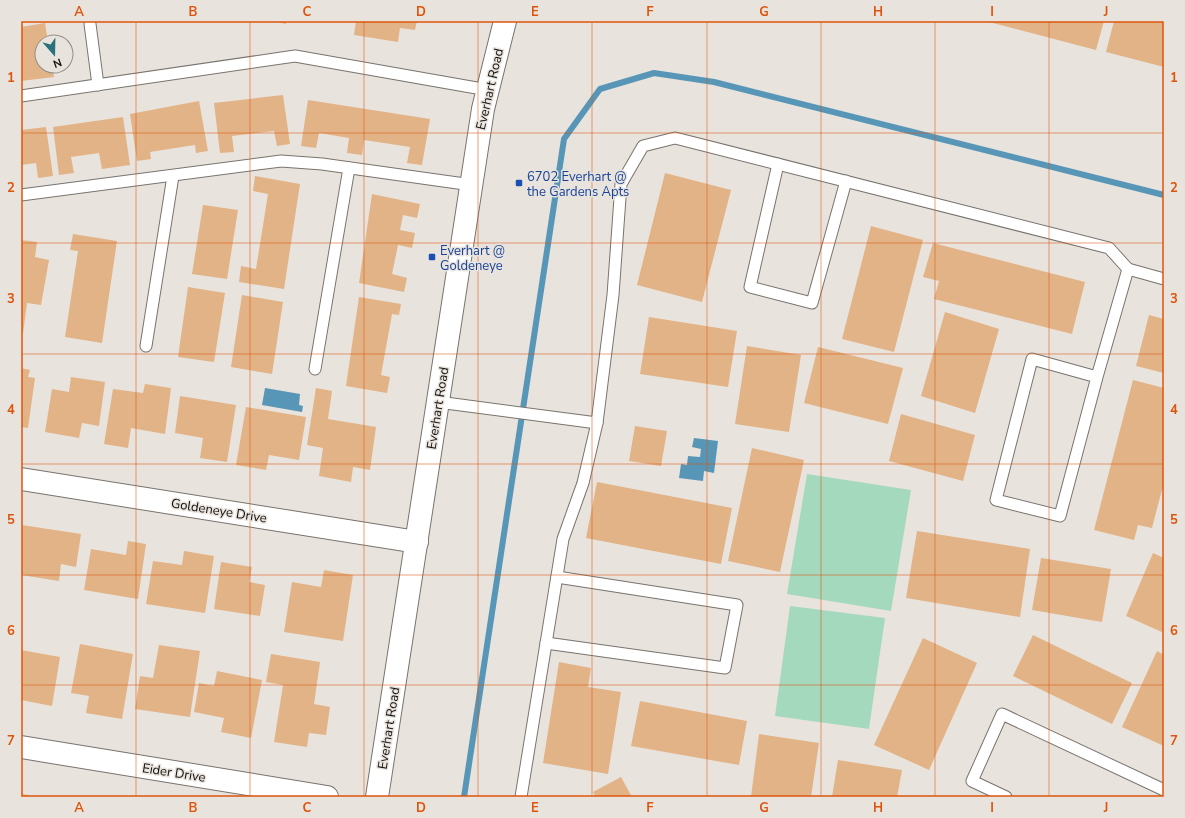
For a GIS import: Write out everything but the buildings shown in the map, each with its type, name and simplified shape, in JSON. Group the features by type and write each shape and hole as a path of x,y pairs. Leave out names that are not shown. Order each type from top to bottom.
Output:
{"main road":[{"name":"Everhart Road","path":"377,797 483,109 505,21"},
{"name":"Goldeneye Drive","path":"21,479 417,542"},
{"name":"Eider Drive","path":"21,747 327,797"}],"lane":[{"path":"90,24 98,85"},
{"path":"21,96 295,56 488,90"},
{"path":"521,797 563,539 583,483 598,423 614,295 621,184 643,146 675,138 1109,248 1128,270 1164,280"},
{"path":"21,195 281,161 322,164 472,185"},
{"path":"778,164 750,287 812,303 846,181"},
{"path":"315,369 349,168"},
{"path":"146,346 173,176"},
{"path":"1097,377 1032,359 996,500 1060,516 1097,377 1128,270"},
{"path":"438,402 598,423"},
{"path":"546,643 725,668 737,605 557,577"},
{"path":"1006,797 972,781 1002,714 1164,790"}],"green space":[{"path":"807,474 911,490 891,611 787,594"},
{"path":"790,606 885,618 869,729 775,716"}],"water":[{"path":"265,388 300,394 299,405 303,406 302,412 262,405"},
{"path":"694,438 718,441 714,473 704,471 703,481 679,478 681,464 687,465 688,456 700,457 701,449 692,447"}],"waterway":[{"path":"464,797 564,139 600,89 654,73 714,82 1164,195"}],"place":[{"name":"6702 Everhart @ the Gardens Apts","path":"519,183"},
{"name":"Everhart @ Goldeneye","path":"432,257"}]}
